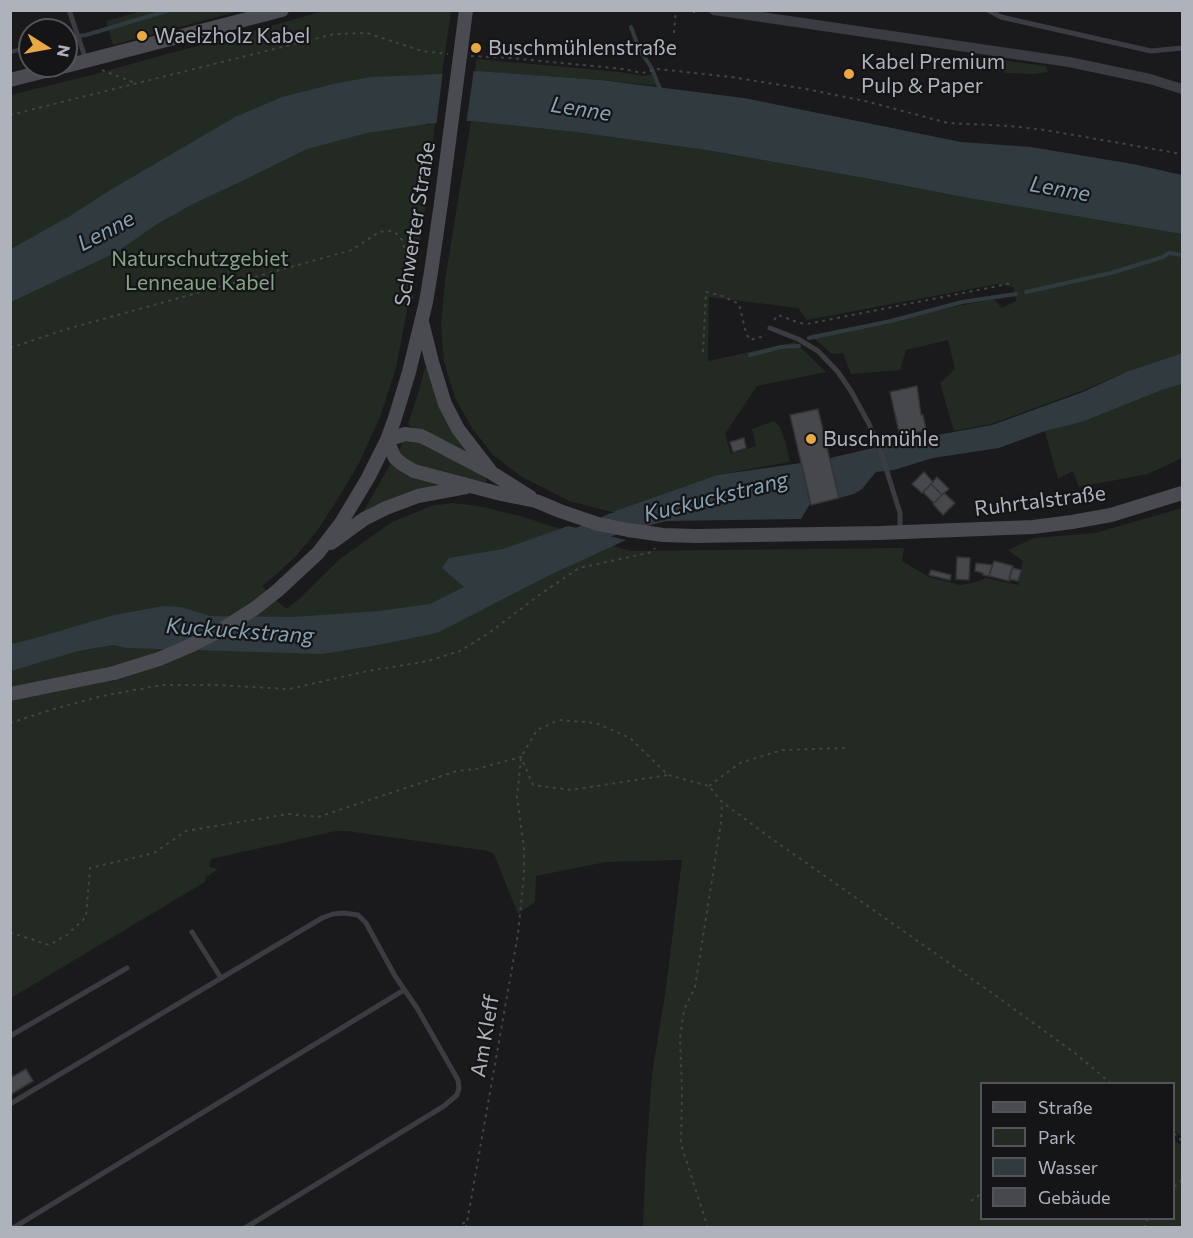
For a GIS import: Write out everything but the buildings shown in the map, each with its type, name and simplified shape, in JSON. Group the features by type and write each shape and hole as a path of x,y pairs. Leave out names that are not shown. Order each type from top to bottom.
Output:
{"main road":[{"path":"78,63 282,10"},
{"name":"Schwerter Straße","path":"318,553 341,523 368,478 387,440 405,389 426,302 438,228 466,10"},
{"path":"422,320 445,404 458,429 492,473"},
{"name":"Ruhrtalstraße","path":"536,501 407,468 395,458 387,440 405,434 421,436 492,473 536,501 560,512 598,524 661,535 900,532 1033,527 1121,512 1182,493"},
{"path":"10,694 114,673 159,659 192,645 254,609 318,553 364,519 418,496 473,486"}],"street":[{"path":"714,10 1069,62 1150,79 1182,89"}],"lane":[{"path":"69,10 82,46 91,59"},
{"path":"988,10 1001,17 1151,51 1182,48"},
{"path":"770,328 798,339 813,348 838,372 858,402 879,446 900,513 900,532"},
{"path":"10,1104 322,918 344,913 358,915 366,923 458,1080 457,1095 444,1106 246,1227"},
{"path":"192,932 220,978"},
{"path":"10,1035 127,968"},
{"path":"13,1227 404,990"}],"path":[{"path":"674,33 676,10"},
{"path":"694,10 694,17"},
{"path":"10,115 322,37 342,34 367,33 422,51 452,54"},
{"path":"470,56 623,69 642,73 658,69 731,77 865,101 948,123 1045,130 1182,154"},
{"path":"91,59 103,70 135,83"},
{"path":"10,348 67,329 343,253 352,250 379,232 391,231 402,240 407,256 408,287 411,297 426,302"},
{"path":"703,352 706,292 739,304 744,327 750,340 765,336 778,315 807,324 1013,283"},
{"path":"10,723 102,696 162,685 289,689 368,671 428,661 460,651 489,633 579,568 652,552 661,535"},
{"path":"10,933 49,945 67,935 86,916 90,868 154,853 186,831 288,814 318,817 457,771 476,769 521,757 537,730 559,720 596,723 630,738 668,775"},
{"path":"709,786 740,763 782,750 847,748"},
{"path":"521,757 533,785 571,790 668,775 709,786 722,802 772,839 999,998 1111,1082"},
{"name":"Am Kleff","path":"466,1227 518,934 524,873 524,848 517,797 521,757"},
{"path":"708,1227 681,1144 680,1038 684,1010 695,987 722,802"},
{"path":"971,1201 980,1194"},
{"path":"456,1227 467,1221"}],"green space":[{"path":"142,11 239,11 113,45 106,21"},
{"name":"Naturschutzgebiet Lenneaue Kabel","path":"323,11 451,11 442,74 433,75 426,125 435,124 423,226 396,368 380,417 359,463 342,492 319,528 297,555 262,586 286,609 341,558 392,522 431,506 452,503 478,506 520,516 630,551 904,548 902,561 929,577 960,585 986,578 1018,585 1023,561 1008,550 1034,538 1095,533 1182,508 1182,1137 1175,1131 1175,1082 980,1082 980,1220 1175,1220 1175,1141 1182,1146 1182,1227 643,1227 652,1074 665,995 682,860 606,862 536,876 535,902 518,914 494,854 488,851 336,831 211,859 209,867 218,869 206,877 205,882 11,998 10,95"},
{"path":"977,57 1046,66 1048,72 1007,73 981,67 972,60"},
{"path":"476,59 643,76 652,74 658,86 475,71"},
{"path":"471,121 575,132 706,150 1182,234 1182,353 991,424 954,431 940,383 955,369 948,340 906,350 900,370 851,374 843,353 832,354 810,335 994,299 1002,308 1016,301 1013,287 997,284 807,320 798,308 709,297 708,361 795,342 826,372 757,386 725,434 731,454 756,446 752,429 774,421 780,427 790,462 717,475 612,512 569,501 522,477 493,455 472,428 455,398 444,362 441,326 445,280"},
{"path":"425,368 427,368 466,453 408,424"},
{"path":"1182,384 1182,458 1148,474 1079,487 1073,471 1058,479 1045,431 1082,422"},
{"path":"407,440 416,440 485,477 487,481 467,479 419,467 402,457 399,451 402,443"},
{"path":"391,463 438,484 363,512"}],"water":[{"name":"Lenne","path":"478,71 601,80 744,98 961,142 1031,147 1133,164 1182,175 1182,234 706,150 575,132 471,121 427,124 367,133 307,149 193,204 157,224 117,252 11,302 11,249 235,117 282,97 333,84 371,77"},
{"path":"1182,353 1182,384 1082,422 1045,431 999,448 933,458 894,470 876,472 862,489 839,498 830,458 899,442 992,425 1083,392 1126,372"},
{"path":"801,463 810,504 801,519 666,521 612,512 717,475"},
{"path":"568,526 626,540 548,576 437,633 322,654 127,648 113,645 78,651 11,671 11,644 114,615 163,606 181,607 210,616 292,617 379,611 430,604 464,587 442,568 449,558 503,549"}],"pier":[{"path":"474,69 466,125 436,127 443,71"}],"waterway":[{"path":"78,36 170,10"},
{"path":"631,27 639,49 651,67 661,91"},
{"path":"10,52 18,50"},
{"path":"1026,292 1111,273 1163,257 1169,253 1182,255"},
{"path":"809,338 891,321 962,302 1016,294"},
{"path":"750,355 781,347 799,346"},
{"name":"Kuckuckstrang","path":"566,544 613,524 665,510"}],"place":[{"name":"Waelzholz Kabel","path":"142,36"},
{"name":"Buschmühlenstraße","path":"476,48"},
{"name":"Kabel Premium Pulp & Paper","path":"849,74"},
{"name":"Buschmühle","path":"811,439"}]}
